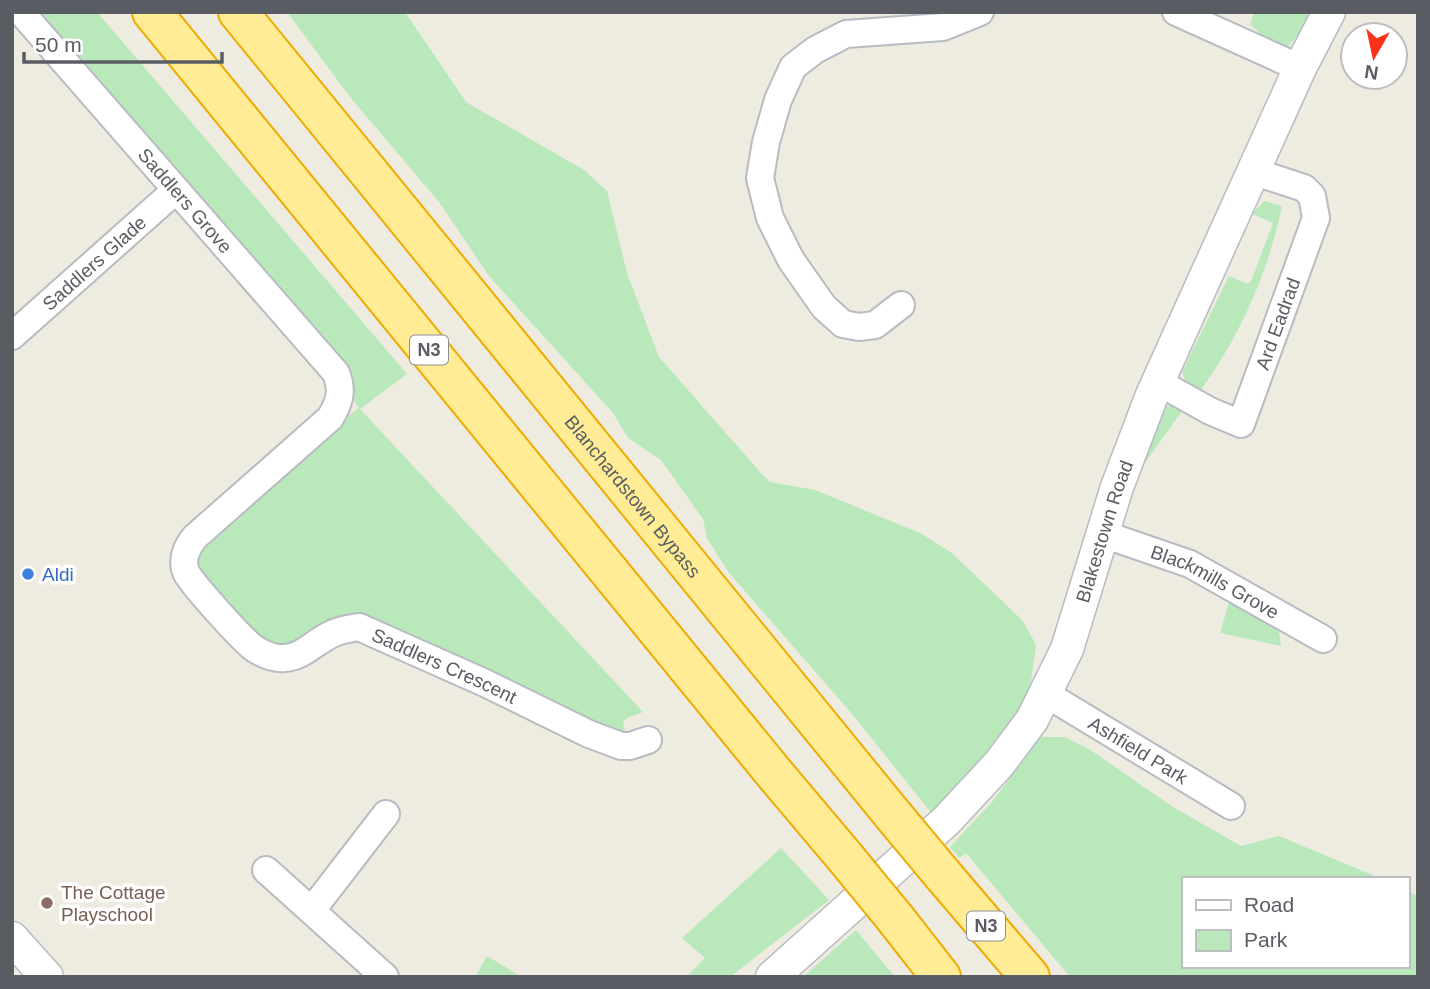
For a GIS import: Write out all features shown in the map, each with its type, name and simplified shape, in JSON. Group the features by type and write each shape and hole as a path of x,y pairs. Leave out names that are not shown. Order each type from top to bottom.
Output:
{"highway":[{"path":"122,12 593,583 706,688"},
{"name":"N3","path":"152,12 941,977"},
{"name":"Blanchardstown Bypass","path":"238,12 893,815 1030,977"},
{"name":"N3","path":"265,12 341,109 408,221"}],"street":[{"name":"Saddlers Grove","path":"21,12 336,373 341,394"},
{"path":"901,305 876,325 859,327 843,324 824,307 791,260 769,218 761,178 766,142 778,100 793,67 816,50 846,34 943,27 961,22 980,12"},
{"path":"1176,12 1300,68"},
{"name":"Blakestown Road","path":"772,977 971,796 1017,743 1046,694 1067,649 1125,466 1158,382 1252,171 1329,12"},
{"name":"Ard Eadrad","path":"1158,382 1210,411 1241,424 1316,218 1312,196 1304,188 1252,171"},
{"name":"Saddlers Glade","path":"12,336 176,190"},
{"name":"Saddlers Crescent","path":"341,394 337,408 328,420 194,537 184,562 186,572 194,585 254,648 271,656 285,658 299,655 327,636 359,627 485,683 589,734 621,746 648,740"},
{"name":"Blackmills Grove","path":"1103,534 1190,564 1305,638"},
{"name":"Ashfield Park","path":"1046,694 1231,806"},
{"path":"312,909 386,814"},
{"path":"266,870 385,977"},
{"path":"12,938 47,977"}],"green space":[{"path":"38,12 97,12 407,374 360,409 643,712 623,722 623,735 363,617 290,647 264,643 195,569 196,553 330,429 359,408 351,397 345,369 189,182"},
{"path":"287,12 405,12 466,102 584,170 607,191 627,273 659,357 770,482 815,490 920,533 952,553 1023,621 1036,645 1030,688 1019,715 933,815 853,715 729,573 707,538 703,519 661,460 628,438 613,413 489,276 439,202 350,97"},
{"path":"1254,12 1310,12 1300,32 1288,46 1272,45 1250,24"},
{"path":"1264,201 1282,206 1269,256 1239,328 1198,394 1187,386 1182,372 1229,276 1248,284 1252,279 1273,223 1252,214"},
{"path":"1165,407 1185,407 1139,471 1161,411"},
{"path":"1230,599 1278,625 1281,646 1220,633"},
{"path":"1041,737 1065,737 1089,749 1173,807 1241,846 1279,836 1377,877 1182,877 1182,968 1409,968 1409,892 1418,896 1418,977 1070,977 966,853 959,858 950,847 992,802"},
{"path":"781,848 829,900 730,977 686,977 705,958 682,938"},
{"path":"856,930 895,977 803,977"},
{"path":"487,956 517,974 521,977 475,977"}],"place":[{"name":"Aldi","path":"28,574"},
{"name":"The Cottage Playschool","path":"47,903"}]}
